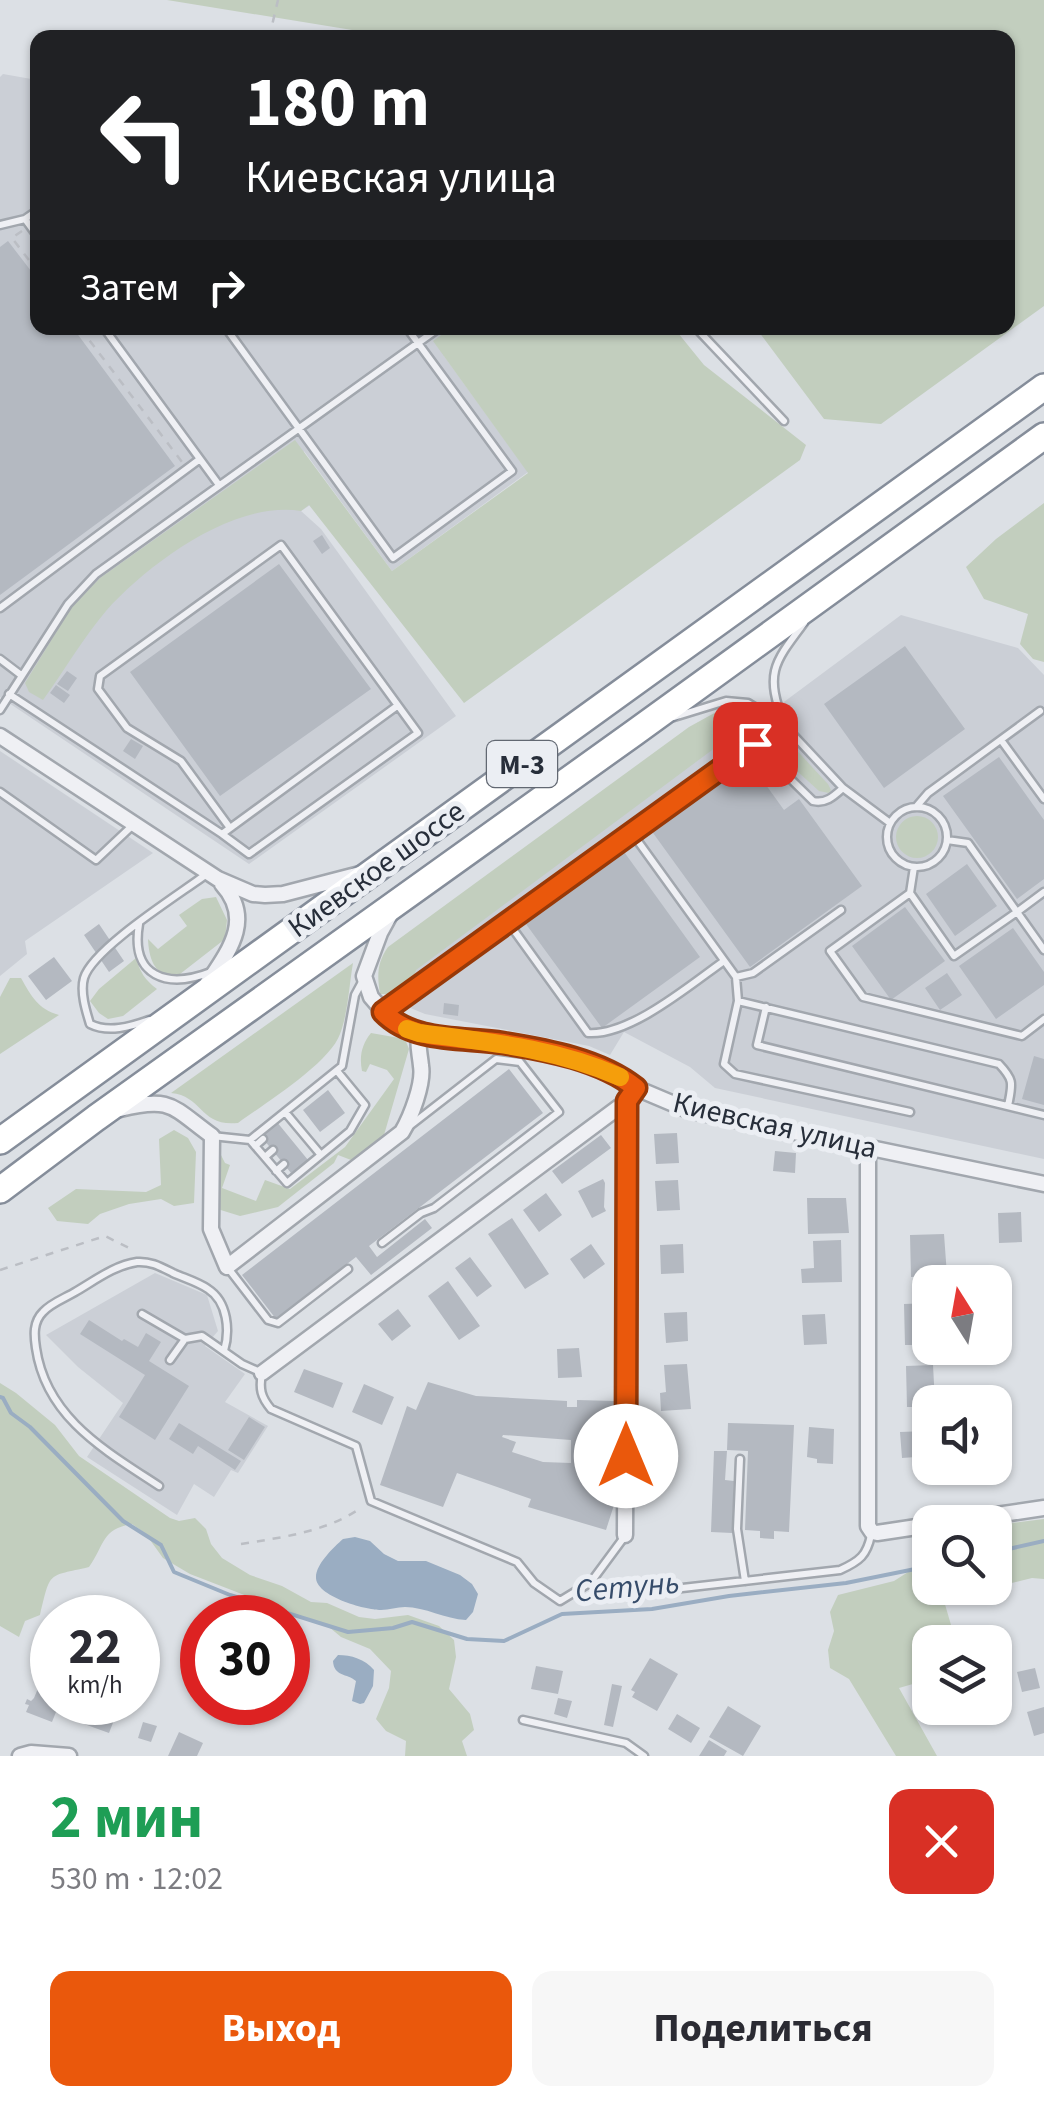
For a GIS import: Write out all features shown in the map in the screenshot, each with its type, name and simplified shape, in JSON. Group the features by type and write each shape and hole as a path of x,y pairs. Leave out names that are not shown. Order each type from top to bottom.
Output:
{"highway":[{"name":"Киевское шоссе","path":"0,1141 1044,387"},
{"name":"Киевское шоссе","path":"0,1190 1044,436"}],"street":[{"path":"0,736 213,876 254,894 274,895 375,870"},
{"path":"192,1002 216,970 234,936 238,916 236,902 213,876"},
{"path":"383,1012 366,988 364,976 380,933 400,900"},
{"name":"Киевская улица","path":"383,1012 404,1028 419,1033 567,1056 624,1078 632,1095 688,1110 1044,1184"},
{"path":"96,1118 146,1103 162,1103 212,1136 212,1229 227,1268 402,1132 410,1119 422,1074 419,1033"},
{"path":"262,1373 632,1095"},
{"path":"626,1534 632,1095"},
{"path":"868,1147 868,1526 872,1532 912,1527"},
{"path":"1012,1513 1044,1508"},
{"path":"20,1756 69,1756"}],"lane":[{"path":"0,224 30,219"},
{"path":"27,222 30,226"},
{"path":"109,335 219,485"},
{"path":"231,335 394,558 512,472 412,335"},
{"path":"0,710 68,604 96,574 428,335"},
{"path":"703,335 784,422"},
{"path":"0,608 200,460"},
{"path":"10,694 249,854 418,734 281,545 100,676 98,688 126,728 180,761 230,828"},
{"path":"784,725 772,688 776,664 824,596"},
{"path":"0,659 21,675"},
{"path":"634,733 703,706 726,701 748,703 784,725 843,788 890,823"},
{"path":"222,834 397,706"},
{"path":"916,807 928,793 1040,712"},
{"path":"1002,740 1044,799"},
{"path":"383,1012 755,744 813,802 832,798 843,788"},
{"path":"0,792 96,860 134,824"},
{"path":"916,807 928,808 940,818 947,840 936,860 914,867 899,862 889,850 887,834 890,823 904,809 916,807"},
{"path":"632,833 736,977 738,1000 724,1064 736,1074 910,1112"},
{"path":"947,840 968,843 1044,950"},
{"path":"914,867 910,893 954,956 1044,892"},
{"path":"192,1002 134,1025 103,1030 90,1024 84,976 98,955 213,876"},
{"path":"910,893 830,951 864,997 1022,1036 1044,1019"},
{"path":"736,977 752,973 841,910"},
{"path":"508,922 588,1034 603,1034 656,1010 724,960"},
{"path":"139,924 139,956 148,970 160,978 177,981 263,951"},
{"path":"253,1143 342,1066 356,995 364,976"},
{"path":"738,1000 999,1064 1013,1082 1008,1106"},
{"path":"766,1007 757,1045 1044,1115"},
{"path":"382,1243 559,1112 520,1062 496,1059 402,1132"},
{"path":"253,1143 287,1184 350,1132 365,1105 336,1070"},
{"path":"280,1126 288,1114"},
{"path":"288,1114 321,1155"},
{"path":"289,1137 299,1128"},
{"path":"212,1136 253,1143 264,1139"},
{"path":"300,1150 310,1142"},
{"path":"265,1157 273,1150"},
{"path":"276,1170 284,1164"},
{"path":"159,1486 96,1444 71,1420 45,1380 37,1354 36,1322 46,1308 119,1268 151,1262 217,1296 226,1322 228,1339 224,1351"},
{"path":"227,1268 268,1320 278,1323 348,1270"},
{"path":"142,1314 185,1339 202,1336 262,1373 259,1388 272,1409 356,1446 371,1501 517,1562 534,1583 560,1601 591,1582 626,1534"},
{"path":"170,1360 185,1339"},
{"path":"740,1459 738,1529 745,1581"},
{"path":"591,1582 598,1587 648,1592 840,1570 857,1563 868,1552 872,1532"},
{"path":"524,1720 626,1742 644,1756"}],"path":[{"path":"271,30 278,0"},
{"path":"27,222 12,238 30,262"},
{"path":"85,335 188,469"},
{"path":"112,380 116,375"},
{"path":"132,408 138,404"},
{"path":"0,1270 105,1236 129,1248"},
{"path":"241,1544 298,1535 344,1519 371,1501"}],"shaded area":[{"path":"3,74 30,79 30,335 474,335 444,356 528,472 392,571 304,451 310,505 301,511 321,529 456,716 249,864 0,697"},
{"path":"901,615 1018,648 1044,675 1044,1159 715,1088 690,1067 624,1032 610,1055 589,1046 425,1014 408,1007 392,985 731,734 738,736"},
{"path":"0,751 153,853 25,941 27,954 0,976"},
{"path":"155,1273 207,1295 218,1331 205,1346 245,1374 225,1402 268,1426 238,1473 231,1470 214,1497 194,1484 177,1515 87,1457 123,1403 46,1335"}],"green space":[{"path":"167,0 1044,0 1044,306 1015,327 1015,30 352,30"},
{"path":"441,335 680,335 704,365 806,445 800,460 464,703 309,505 301,511 248,515 221,525 168,556 106,611 43,700 29,692 25,683 71,608 100,578 295,440 392,571 528,473 433,341"},
{"path":"761,335 1004,335 881,424 824,419"},
{"path":"1044,503 1044,662 1033,659 1020,644 1028,614 984,599 966,567"},
{"path":"734,708 761,720 785,739 828,784 829,793 819,791 755,733 742,741 731,736 416,970 412,986 399,994 380,994 379,969 388,947 689,727 718,711"},
{"path":"917,816 932,822 938,837 932,852 917,858 902,852 896,837 902,822"},
{"path":"216,897 227,920 225,939 180,974 159,971 152,961 148,939 158,949 187,926 179,915 202,899"},
{"path":"136,958 157,989 123,1016 108,1019 90,1001"},
{"path":"353,963 345,1017 334,1045 279,1094 238,1123 226,1123 209,1116 182,1095 171,1093"},
{"path":"10,978 21,978 40,1005 59,1015 0,1054 0,997"},
{"path":"371,1033 405,1039 409,1049 384,1135 351,1160 338,1155 334,1163 278,1207 240,1216 211,1207 215,1156 220,1153 230,1165 222,1188 256,1201 265,1180 290,1189 345,1147 394,1079 387,1070 370,1064 366,1072 362,1071 362,1050"},
{"path":"174,1130 188,1138 196,1152 194,1203 174,1206 161,1199 129,1204 100,1214 88,1224 57,1221 48,1208 76,1189 146,1192 161,1185 159,1139"},
{"path":"0,1383 55,1425 79,1456 170,1518 195,1518 222,1558 250,1575 298,1595 244,1595 190,1574 163,1558 145,1533 132,1524 109,1534 89,1567 53,1578 45,1595 30,1595 30,1619 25,1621 19,1637 0,1626"},
{"path":"1044,1519 1044,1579 1012,1583 1012,1523"},
{"path":"912,1570 912,1605 945,1605 951,1625 912,1625 912,1684 899,1688 912,1711 912,1725 920,1725 937,1756 896,1756 849,1679 830,1668 828,1650 834,1631 830,1612 838,1595 894,1581"},
{"path":"310,1601 327,1603 359,1617 408,1615 439,1626 454,1640 456,1657 449,1689 470,1714 474,1730 462,1741 467,1756 405,1756 406,1741 386,1731 376,1719 389,1688 391,1671 370,1649 341,1637 329,1627 310,1621"}],"water":[{"path":"355,1537 370,1541 398,1561 426,1561 460,1575 478,1594 473,1612 466,1620 413,1608 374,1609 332,1596 318,1584 317,1572 339,1542"},
{"path":"338,1655 358,1658 374,1670 373,1686 364,1703 352,1701 356,1681 336,1670 333,1661"}],"building":[{"path":"8,241 30,270 30,335 78,335 175,466 0,595 0,247"},
{"path":"322,535 330,548 322,554 313,541"},
{"path":"279,564 371,689 220,796 130,672"},
{"path":"905,646 965,729 884,788 824,704"},
{"path":"67,671 77,678 68,691 57,684"},
{"path":"56,685 70,695 64,703 50,693"},
{"path":"131,739 143,746 135,759 123,751"},
{"path":"745,756 784,810 799,799 862,886 750,967 648,826"},
{"path":"999,757 1044,820 1044,879 1017,899 943,796"},
{"path":"622,849 700,957 602,1028 523,920"},
{"path":"967,864 997,906 955,936 926,894"},
{"path":"905,907 945,961 891,1000 852,946"},
{"path":"99,924 124,961 109,972 84,935"},
{"path":"1013,928 1044,972 1044,985 996,1019 959,966"},
{"path":"54,957 72,981 46,1000 28,976"},
{"path":"947,973 962,995 940,1010 925,988"},
{"path":"444,1003 459,1005 458,1016 443,1014"},
{"path":"1034,1056 1044,1059 1044,1105 1022,1099"},
{"path":"509,1069 543,1113 369,1246 377,1257 425,1219 432,1228 371,1275 356,1257 276,1319 242,1275"},
{"path":"328,1090 345,1113 320,1132 303,1110"},
{"path":"272,1116 308,1160 291,1173 255,1129"},
{"path":"677,1133 679,1163 656,1164 654,1134"},
{"path":"601,1135 611,1148 562,1184 552,1171"},
{"path":"775,1151 796,1153 795,1173 773,1171"},
{"path":"603,1179 606,1211 592,1218 578,1191"},
{"path":"678,1180 680,1210 657,1211 655,1181"},
{"path":"546,1193 562,1215 539,1232 523,1210"},
{"path":"807,1198 846,1198 849,1233 808,1234"},
{"path":"1021,1212 1022,1242 999,1243 998,1213"},
{"path":"512,1218 549,1274 525,1289 488,1234"},
{"path":"944,1234 946,1265 912,1265 911,1277 910,1235"},
{"path":"841,1240 842,1282 802,1283 801,1269 814,1268 813,1241"},
{"path":"591,1244 605,1264 584,1279 570,1259"},
{"path":"683,1244 684,1273 661,1274 660,1245"},
{"path":"470,1257 492,1286 477,1297 455,1268"},
{"path":"448,1281 480,1326 459,1340 428,1296"},
{"path":"904,1304 912,1304 912,1345 905,1345"},
{"path":"398,1309 411,1326 392,1341 378,1324"},
{"path":"687,1312 688,1341 666,1343 664,1313"},
{"path":"825,1314 827,1344 804,1345 802,1315"},
{"path":"89,1320 138,1347 146,1333 161,1342 149,1361 189,1386 155,1440 119,1417 145,1375 80,1334"},
{"path":"579,1348 582,1377 558,1378 557,1349"},
{"path":"687,1364 691,1409 661,1411 660,1393 666,1392 664,1365"},
{"path":"933,1365 934,1385 912,1385 912,1407 907,1407 906,1366"},
{"path":"304,1369 343,1383 333,1408 294,1392"},
{"path":"428,1382 476,1396 567,1401 567,1407 577,1407 577,1400 614,1401 614,1505 606,1530 528,1507 531,1499 457,1473 443,1507 380,1485 407,1406 416,1410","holes":["502,1437 571,1440 571,1463 543,1462 512,1452 516,1442"]},
{"path":"364,1384 394,1397 382,1425 352,1412"},
{"path":"249,1417 265,1427 244,1460 228,1450"},
{"path":"179,1423 241,1461 235,1470 198,1446 193,1454 169,1439"},
{"path":"728,1423 794,1425 789,1532 774,1531 774,1539 760,1538 760,1531 745,1530 748,1451 727,1450"},
{"path":"809,1427 834,1429 833,1464 817,1463 817,1459 807,1457"},
{"path":"900,1432 912,1432 912,1457 902,1458"},
{"path":"714,1451 727,1451 725,1480 734,1481 732,1533 711,1532"},
{"path":"650,1658 678,1674 657,1711 632,1697 635,1692 631,1690"},
{"path":"536,1666 563,1671 558,1694 531,1689"},
{"path":"1035,1668 1040,1688 1022,1692 1017,1672"},
{"path":"612,1684 622,1686 613,1727 604,1725"},
{"path":"558,1698 572,1701 567,1718 554,1714"},
{"path":"728,1706 761,1726 743,1756 709,1737"},
{"path":"1044,1707 1044,1733 1034,1736 1027,1712"},
{"path":"677,1714 700,1728 691,1743 668,1729"},
{"path":"87,1725 112,1725 109,1733"},
{"path":"142,1725 157,1726 151,1742 138,1738"},
{"path":"179,1732 203,1743 197,1756 168,1756"},
{"path":"709,1740 727,1751 724,1756 699,1756"}],"waterway":[{"name":"Сетунь","path":"0,1397 11,1413 30,1427 123,1521 161,1545 174,1572 230,1595 348,1632 412,1622 467,1639 504,1641 562,1614 652,1609 846,1583 912,1570"},
{"name":"Сетунь","path":"1012,1548 1044,1541"}],"slow traffic":[{"path":"407,1029 567,1056 620,1077"}],"route":[{"path":"626,1456 627,1101 636,1088 624,1078 567,1056 419,1033 404,1028 383,1012 755,744"}]}
